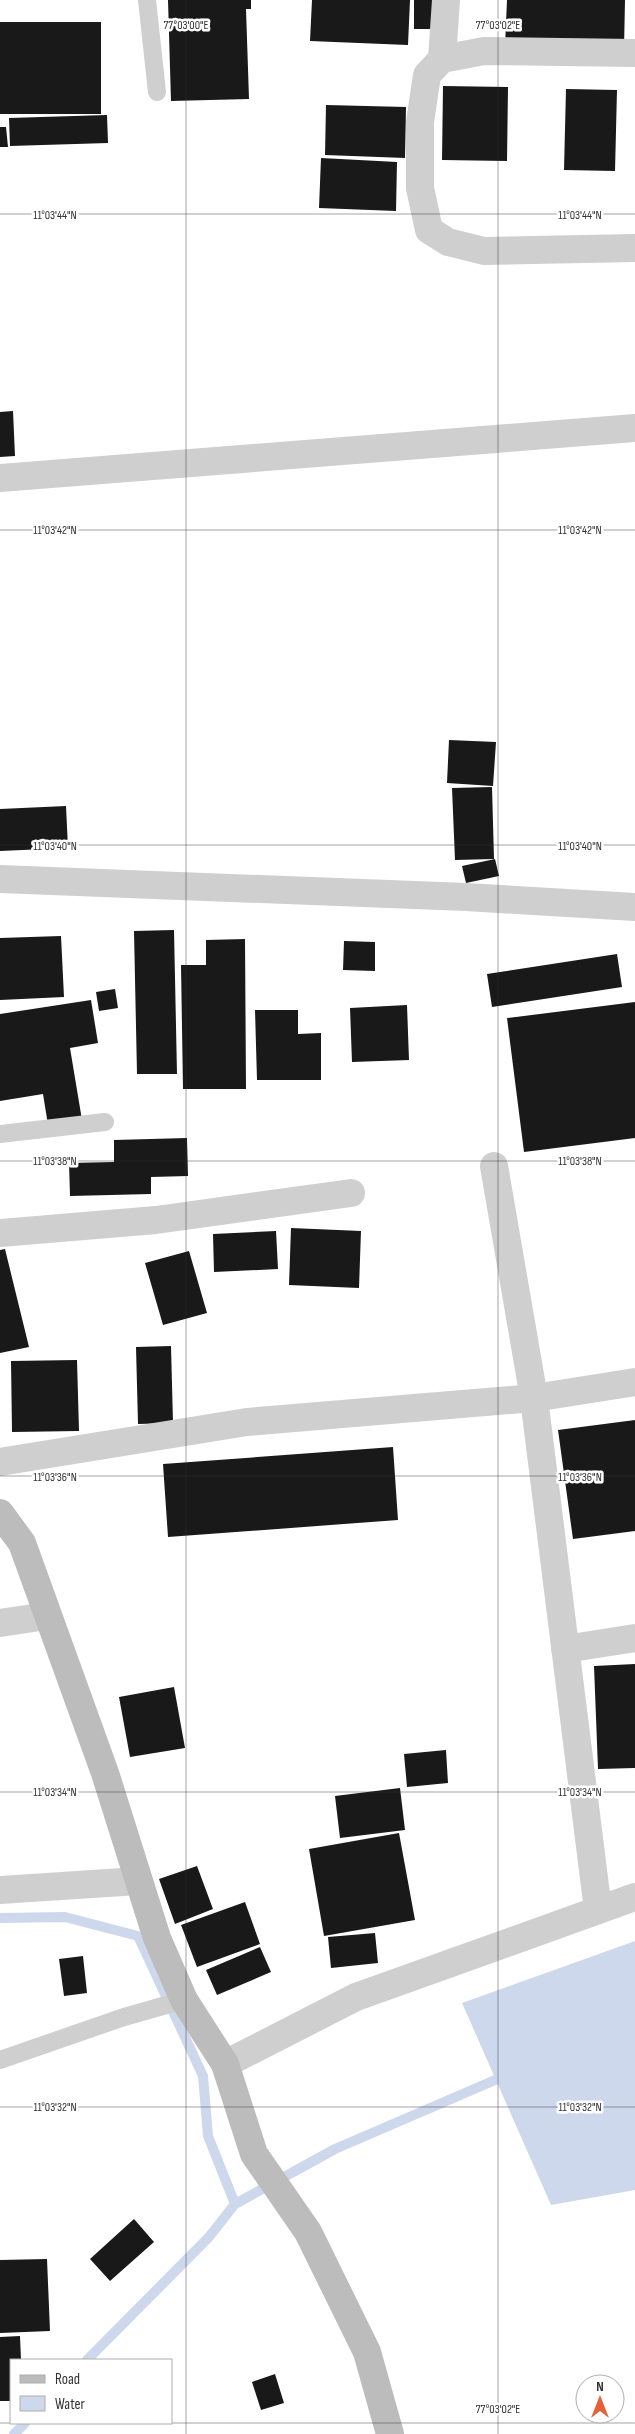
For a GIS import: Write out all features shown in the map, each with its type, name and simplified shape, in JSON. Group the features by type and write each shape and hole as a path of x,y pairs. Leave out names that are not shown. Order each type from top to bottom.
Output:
{"street":[{"path":"442,59 446,0"},
{"path":"635,53 484,51 442,59 426,75 420,122 420,188 429,230 448,242 484,251 635,248"},
{"path":"0,478 635,428"},
{"path":"0,879 466,898 635,907"},
{"path":"494,1166 534,1398 598,1910"},
{"path":"0,1233 156,1220 351,1193"},
{"path":"0,1462 247,1422 534,1398 635,1382"},
{"path":"0,1514 22,1543 105,1772 157,1938 184,2000 225,2064 254,2154 293,2213 308,2232 367,2352 390,2434"},
{"path":"0,1623 47,1616"},
{"path":"565,1649 635,1638"},
{"path":"0,1890 138,1881"},
{"path":"225,2064 356,1997 635,1896"}],"lane":[{"path":"147,0 157,92"},
{"path":"0,1134 105,1122"},
{"path":"0,2060 124,2017 184,2000"}],"water":[{"path":"635,1941 635,2190 551,2205 462,2003"}],"building":[{"path":"168,0 251,0 251,9 246,9 249,99 171,101"},
{"path":"312,0 410,0 408,45 310,41"},
{"path":"414,0 435,0 435,29 414,29"},
{"path":"507,0 625,0 624,49 505,46"},
{"path":"0,22 101,22 101,114 0,114"},
{"path":"443,86 508,87 507,161 442,160"},
{"path":"566,89 617,90 615,171 564,170"},
{"path":"326,105 406,107 405,158 325,155"},
{"path":"107,115 108,143 10,146 9,118"},
{"path":"0,127 6,127 8,147 0,147"},
{"path":"321,158 397,162 396,211 319,208"},
{"path":"13,411 15,456 0,457 0,412"},
{"path":"449,740 496,742 493,786 447,783"},
{"path":"492,787 494,859 455,860 452,788"},
{"path":"66,806 68,848 0,851 0,809"},
{"path":"495,859 499,876 466,883 462,866"},
{"path":"174,930 177,1074 137,1074 134,931"},
{"path":"61,936 64,997 0,1000 0,938"},
{"path":"245,939 246,1089 183,1089 181,965 206,965 206,940"},
{"path":"344,941 375,942 375,971 343,970"},
{"path":"617,954 622,987 492,1007 487,974"},
{"path":"115,989 118,1008 99,1011 96,992"},
{"path":"91,1000 98,1043 70,1048 82,1120 48,1125 43,1094 0,1101 0,1014"},
{"path":"635,1002 635,1138 524,1152 507,1018"},
{"path":"407,1005 409,1060 352,1062 350,1008"},
{"path":"255,1010 298,1010 298,1034 321,1033 321,1080 257,1080"},
{"path":"187,1138 188,1176 151,1177 151,1194 70,1196 69,1163 114,1162 114,1140"},
{"path":"291,1228 361,1231 359,1288 289,1285"},
{"path":"276,1231 278,1269 214,1272 213,1234"},
{"path":"5,1249 29,1347 0,1353 0,1250"},
{"path":"189,1251 207,1313 163,1325 145,1263"},
{"path":"171,1346 173,1423 138,1424 136,1347"},
{"path":"77,1360 79,1431 12,1432 11,1361"},
{"path":"635,1420 635,1531 573,1539 558,1430"},
{"path":"393,1447 398,1520 168,1537 163,1464"},
{"path":"635,1664 635,1768 598,1769 594,1666"},
{"path":"174,1687 185,1748 130,1757 119,1697"},
{"path":"446,1750 448,1783 407,1787 404,1754"},
{"path":"400,1788 405,1830 340,1838 335,1796"},
{"path":"399,1833 415,1920 324,1936 309,1849"},
{"path":"197,1866 213,1909 175,1924 159,1879"},
{"path":"245,1902 260,1944 197,1967 181,1925"},
{"path":"375,1933 378,1963 331,1968 328,1937"},
{"path":"260,1947 271,1972 217,1995 206,1970"},
{"path":"83,1956 87,1993 64,1996 59,1959"},
{"path":"134,2219 154,2242 110,2281 90,2259"},
{"path":"47,2259 50,2331 0,2333 0,2260"},
{"path":"20,2336 21,2359 10,2359 10,2401 0,2401 0,2337"},
{"path":"275,2374 284,2403 261,2410 252,2382"}],"waterway":[{"path":"0,1918 65,1917 138,1936 203,2076 208,2136 235,2204"},
{"path":"88,2359 209,2237 235,2204 335,2149 509,2074"},
{"path":"14,2434 24,2424"}]}
